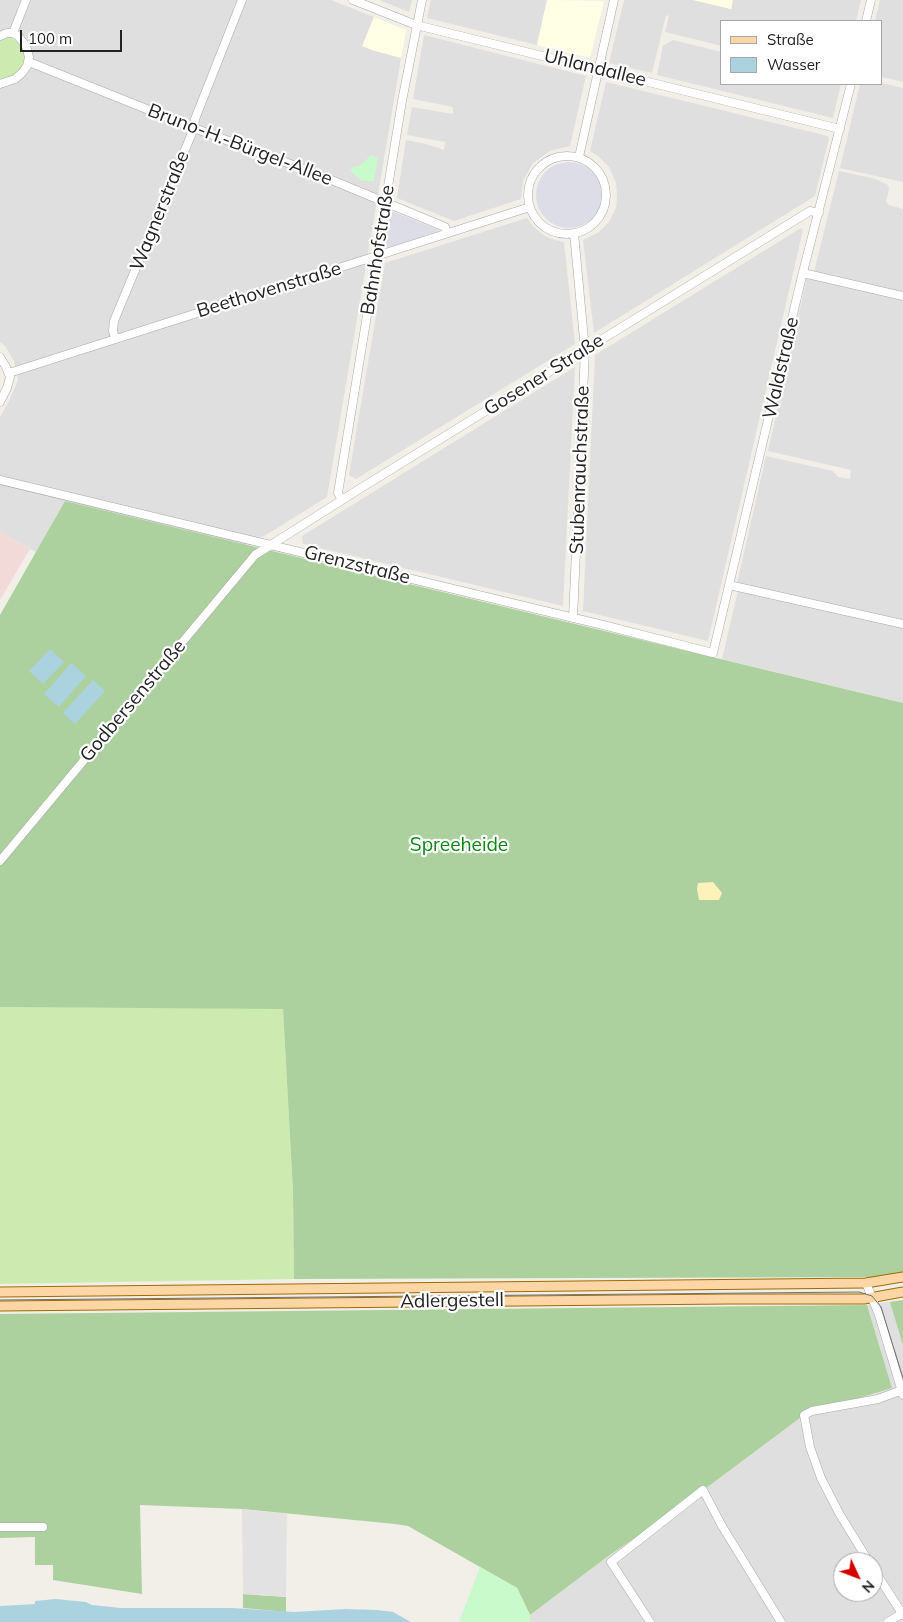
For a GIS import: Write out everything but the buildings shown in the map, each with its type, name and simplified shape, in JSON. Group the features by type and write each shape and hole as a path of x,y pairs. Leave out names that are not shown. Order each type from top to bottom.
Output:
{"main road":[{"name":"Adlergestell","path":"0,1292 866,1283 903,1277"},
{"name":"Adlergestell","path":"0,1306 872,1298 903,1292"}],"street":[{"path":"13,33 26,0"},
{"name":"Wagnerstraße","path":"115,338 113,331 114,320 194,128 194,119 242,0"},
{"name":"Uhlandallee","path":"353,0 416,25 840,129"},
{"name":"Bahnhofstraße","path":"342,500 338,493 416,25 422,0"},
{"path":"579,157 614,0"},
{"path":"866,20 871,0"},
{"path":"0,36 13,33 21,38 26,46 29,62 22,73 15,79 0,84"},
{"name":"Bruno-H.-Bürgel-Allee","path":"29,62 194,128 317,174 445,227 447,232"},
{"name":"Waldstraße","path":"713,653 803,273 851,85"},
{"path":"560,156 579,157 593,165 603,179 606,194 604,207 598,219 584,230 574,233 557,232 545,227 533,215 528,188 531,179 540,166 560,156"},
{"name":"Beethovenstraße","path":"9,373 530,207"},
{"name":"Gosener Straße","path":"269,545 810,211 819,212"},
{"name":"Stubenrauchstraße","path":"573,618 585,350 574,233"},
{"path":"803,273 903,296"},
{"path":"0,357 9,373 9,382 0,402"},
{"name":"Grenzstraße","path":"0,480 713,653"},
{"name":"Godbersenstraße","path":"0,861 248,563 269,545"},
{"path":"729,585 903,624"},
{"path":"864,1552 839,1513 821,1478 810,1447 804,1415 812,1411 878,1399 902,1392 879,1315 866,1283"},
{"path":"650,1622 612,1562 703,1490 722,1526 781,1622"},
{"path":"0,1527 43,1527"},
{"path":"883,1583 903,1614 888,1622"}],"shaded area":[{"path":"0,0 331,0 374,17 363,46 401,58 327,497 266,535 245,545 65,501 36,552 0,532 0,417 18,380 14,361 5,346 0,342"},
{"path":"379,0 412,0 409,12"},
{"path":"431,0 547,0 537,45 427,18"},
{"path":"547,0 604,1 590,58 537,45"},
{"path":"624,0 693,0 731,9 733,0 861,0 856,20 720,20 720,46 665,32 669,16 666,15 652,73 609,63"},
{"path":"693,0 733,0 731,9"},
{"path":"880,0 903,0 903,82 883,77 883,20 875,20"},
{"path":"374,17 406,30 401,58 362,46"},
{"path":"424,35 586,76 570,146 550,151 533,163 523,181 521,199 454,221 397,198 406,140 444,150 445,142 407,135 412,107 453,114 453,107 413,99"},
{"path":"673,40 720,52 720,85 841,85 833,118 657,75 663,46"},
{"path":"606,82 828,136 829,138 815,196 594,333 583,240 599,232 609,222 616,208 617,196 616,183 609,167 590,151"},
{"path":"883,83 903,88 903,182 840,168 860,85 883,85"},
{"path":"569,162 582,164 597,177 600,182 602,195 600,208 587,223 582,226 569,228 556,226 541,213 538,208 536,195 538,182 551,167 556,164"},
{"path":"839,171 876,179 888,185 886,202 889,205 903,209 903,292 814,272"},
{"path":"389,210 439,230 439,231 382,250"},
{"path":"527,218 542,234 551,239 564,242 575,344 356,479 349,475 385,263"},
{"path":"801,228 803,230 708,641 583,611 595,355"},
{"path":"807,277 903,299 903,620 737,583 766,456 833,471 838,477 850,479 851,470 768,451"},
{"path":"575,367 563,606 303,544 302,536"},
{"path":"0,532 30,549 0,600"},
{"path":"738,591 903,626 903,703 722,659"},
{"path":"903,1300 903,1622 530,1622 530,1615 543,1605 607,1557 682,1506 804,1415 892,1388 867,1305"},
{"path":"242,1509 287,1514 286,1597 243,1594"}],"green space":[{"path":"7,36 16,38 22,45 26,57 24,66 13,77 0,79 0,41"},
{"path":"371,155 378,158 374,181 362,181 350,171 353,167 362,164"},
{"name":"Spreeheide","path":"65,501 903,703 903,1272 875,1277 294,1279 293,1192 283,1009 0,1007 0,615"},
{"path":"0,1007 283,1008 293,1193 294,1279 0,1284"},
{"path":"903,1300 903,1345 890,1302"},
{"path":"867,1305 892,1388 804,1415 682,1506 607,1557 530,1615 517,1588 408,1526 395,1524 242,1509 140,1505 142,1594 53,1580 53,1565 35,1565 35,1537 0,1538 0,1314"},
{"path":"480,1567 517,1588 530,1615 530,1622 459,1622"},
{"path":"243,1594 286,1597 286,1612 243,1608"}],"sand":[{"path":"713,882 722,893 719,900 699,900 698,883"}],"water":[{"path":"50,649 64,662 43,684 29,671"},
{"path":"71,663 86,676 59,707 44,694"},
{"path":"93,680 105,691 75,724 63,713"},
{"path":"56,1599 121,1608 233,1608 294,1612 345,1609 377,1610 393,1612 411,1622 0,1622 0,1606 35,1604 35,1601"}],"tram line":[{"path":"0,1300 859,1292 872,1296 881,1307 903,1378"}]}
